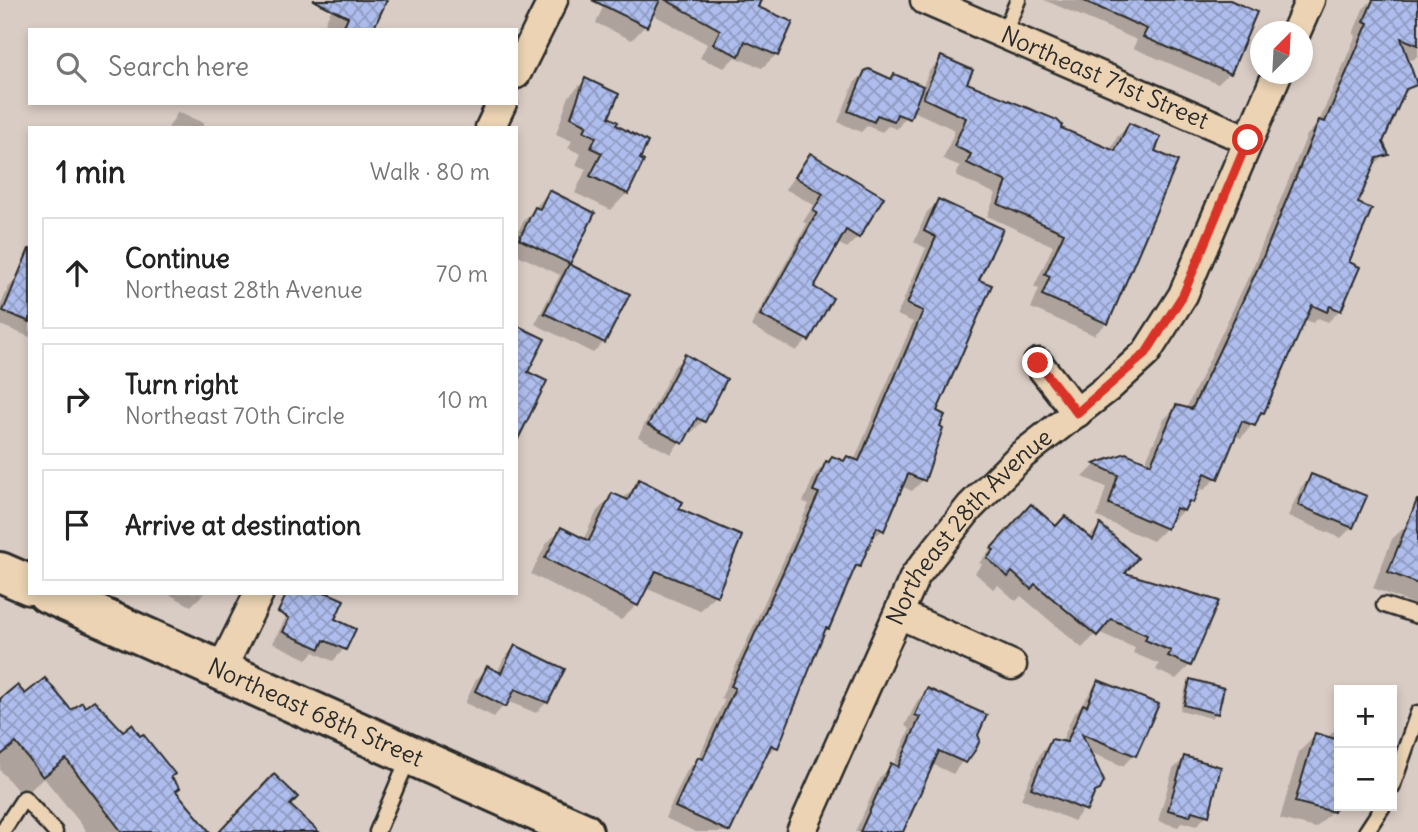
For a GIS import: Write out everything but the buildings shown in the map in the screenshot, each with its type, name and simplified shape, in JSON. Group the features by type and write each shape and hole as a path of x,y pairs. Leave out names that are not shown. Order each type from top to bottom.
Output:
{"street":[{"path":"518,70 553,0"},
{"name":"Northeast 71st Street","path":"925,0 1248,140"},
{"path":"1301,21 1310,0"},
{"name":"Northeast 28th Avenue","path":"801,832 915,576 970,507 1023,455 1077,413 1146,353 1183,295 1273,84"},
{"path":"491,126 501,105"},
{"path":"1038,363 1077,413"},
{"path":"0,572 28,584"},
{"name":"Northeast 68th Street","path":"52,595 583,832"},
{"path":"221,670 259,595"},
{"path":"899,614 1012,665"}],"lane":[{"path":"1004,33 1018,0"},
{"path":"1384,606 1418,616"},
{"path":"1397,773 1418,713"},
{"path":"377,832 410,756"},
{"path":"2,832 24,798 55,832"},
{"path":"1366,832 1380,811"}],"route":[{"path":"1038,363 1077,413 1146,353 1183,295 1248,140"}]}
